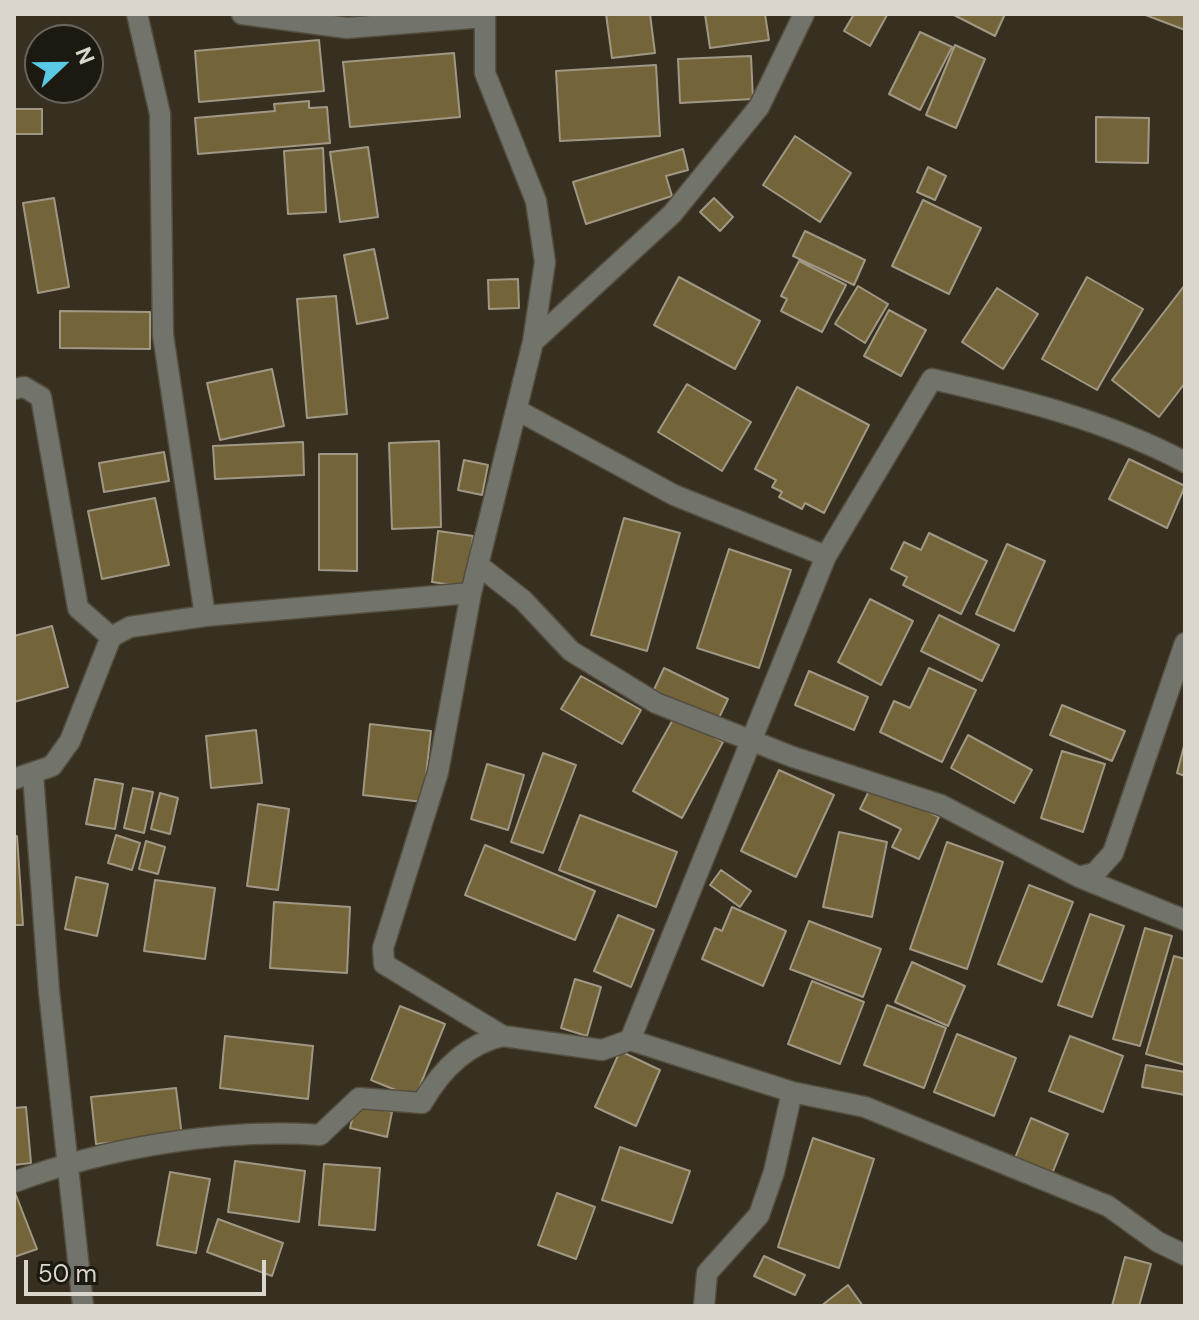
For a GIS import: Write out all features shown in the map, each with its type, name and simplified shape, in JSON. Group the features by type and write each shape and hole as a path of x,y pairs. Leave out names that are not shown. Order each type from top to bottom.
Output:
{"street":[{"path":"137,14 160,114 163,335 205,616"},
{"path":"242,14 347,28 484,16 485,73 536,201 545,262 533,342 471,593 438,772 383,948 384,964 503,1036"},
{"path":"533,342 672,214 759,107 804,14"},
{"path":"630,1040 826,556 932,379 1024,400 1133,435 1185,462"},
{"path":"14,389 24,387 41,397 78,608 111,637"},
{"path":"517,410 674,495 826,556"},
{"path":"478,565 523,600 571,651 656,703 750,740 941,805 1079,877 1185,920"},
{"path":"83,1306 24,777 52,766 70,741 111,637 130,627 205,616 471,593"},
{"path":"1079,877 1095,873 1113,853 1185,643"},
{"path":"14,1182 69,1162 186,1142 273,1132 320,1135 359,1098 422,1103 461,1053 485,1040 503,1036 602,1050 630,1040 792,1092 865,1107 1108,1206 1158,1242 1185,1255"},
{"path":"704,1306 707,1273 759,1215 774,1172 792,1092"}],"building":[{"path":"606,14 650,14 655,53 612,58"},
{"path":"705,14 765,14 769,40 710,48"},
{"path":"854,14 887,15 870,46 844,31"},
{"path":"952,14 1005,14 995,36"},
{"path":"1143,14 1185,14 1185,30"},
{"path":"920,32 952,47 920,110 889,94"},
{"path":"319,40 324,91 199,102 195,51"},
{"path":"955,45 985,59 956,128 926,115"},
{"path":"454,53 460,117 350,127 343,62"},
{"path":"751,56 753,99 680,103 678,59"},
{"path":"656,65 660,136 560,141 556,71"},
{"path":"309,101 309,108 327,107 330,143 198,154 195,118 275,111 274,104"},
{"path":"14,109 42,109 42,134 14,134"},
{"path":"1096,117 1149,118 1148,163 1096,162"},
{"path":"795,136 851,173 820,222 763,185"},
{"path":"368,147 378,217 340,222 330,152"},
{"path":"323,148 326,212 288,214 284,151"},
{"path":"683,149 688,170 666,176 672,196 586,224 573,182"},
{"path":"928,167 946,176 935,200 917,192"},
{"path":"54,198 69,287 38,293 23,203"},
{"path":"714,198 733,217 720,231 700,212"},
{"path":"923,200 981,228 949,294 892,266"},
{"path":"805,231 865,260 854,285 793,256"},
{"path":"374,249 388,318 357,324 344,255"},
{"path":"799,261 846,285 822,332 781,311 787,299 781,296"},
{"path":"679,277 760,321 735,369 654,325"},
{"path":"1087,277 1143,309 1097,390 1042,359"},
{"path":"518,279 519,308 489,309 488,280"},
{"path":"858,286 888,304 865,343 835,324"},
{"path":"1184,286 1185,383 1159,417 1112,380"},
{"path":"997,288 1038,314 1003,369 962,342"},
{"path":"336,296 347,414 307,418 297,299"},
{"path":"889,310 926,330 901,376 864,356"},
{"path":"60,311 150,312 150,349 60,348"},
{"path":"272,369 284,426 220,440 207,383"},
{"path":"687,384 751,422 722,471 658,432"},
{"path":"797,387 869,425 824,513 805,503 802,509 779,497 782,492 772,487 776,480 755,469"},
{"path":"439,441 441,527 392,529 389,443"},
{"path":"303,442 304,475 215,479 213,446"},
{"path":"164,452 169,481 104,492 99,463"},
{"path":"319,454 357,454 357,571 319,570"},
{"path":"1129,459 1185,486 1167,528 1109,499"},
{"path":"464,460 488,465 482,495 458,490"},
{"path":"155,498 169,565 102,579 88,511"},
{"path":"624,518 680,533 647,651 591,635"},
{"path":"438,531 473,536 467,587 432,582"},
{"path":"929,533 987,561 961,614 903,585 907,577 891,569 904,542 921,550"},
{"path":"1007,544 1045,561 1014,631 976,614"},
{"path":"729,549 791,570 759,668 697,648"},
{"path":"870,599 913,621 881,685 838,662"},
{"path":"939,615 999,645 982,681 921,651"},
{"path":"52,626 68,687 14,702 14,636"},
{"path":"664,668 728,699 716,724 652,694"},
{"path":"929,668 976,690 942,762 880,732 894,701 910,708"},
{"path":"809,671 868,697 854,730 795,705"},
{"path":"581,676 641,710 622,744 561,709"},
{"path":"1062,705 1125,731 1112,761 1050,735"},
{"path":"675,716 723,742 682,818 633,791"},
{"path":"370,724 431,731 423,802 363,795"},
{"path":"256,730 262,783 211,788 206,736"},
{"path":"968,735 1032,770 1014,803 951,768"},
{"path":"1185,742 1185,776 1177,773"},
{"path":"1062,751 1105,764 1083,832 1041,818"},
{"path":"543,753 576,765 543,853 511,842"},
{"path":"487,764 524,775 508,830 471,819"},
{"path":"779,770 834,795 796,877 741,851"},
{"path":"95,779 123,784 115,829 86,824"},
{"path":"872,785 939,817 919,859 892,847 901,829 860,809"},
{"path":"133,788 153,792 144,833 124,828"},
{"path":"160,793 178,798 170,834 151,829"},
{"path":"258,804 289,809 278,890 247,886"},
{"path":"580,815 677,852 656,907 559,870"},
{"path":"839,832 887,842 872,917 823,907"},
{"path":"116,835 140,843 132,870 108,863"},
{"path":"14,836 17,836 23,925 14,925"},
{"path":"146,841 165,847 158,874 139,869"},
{"path":"947,842 1003,862 967,969 910,949"},
{"path":"485,845 595,891 575,940 465,895"},
{"path":"721,870 751,891 740,907 710,885"},
{"path":"76,877 108,884 97,936 65,929"},
{"path":"155,880 215,888 205,959 144,951"},
{"path":"1029,885 1073,902 1042,982 998,964"},
{"path":"274,902 350,907 347,973 270,968"},
{"path":"732,907 786,931 763,986 702,959 715,928 722,931"},
{"path":"1090,914 1124,926 1092,1017 1058,1005"},
{"path":"618,915 654,930 631,987 594,971"},
{"path":"809,921 881,949 863,997 790,969"},
{"path":"1145,928 1172,936 1140,1046 1113,1039"},
{"path":"1174,956 1185,959 1185,1065 1146,1054"},
{"path":"912,962 965,986 948,1026 895,1002"},
{"path":"575,979 601,987 587,1036 561,1028"},
{"path":"812,981 864,1002 840,1064 788,1044"},
{"path":"887,1005 946,1028 924,1088 864,1065"},
{"path":"400,1006 445,1024 415,1098 371,1080"},
{"path":"957,1034 1016,1058 994,1116 934,1092"},
{"path":"225,1036 313,1046 308,1099 220,1088"},
{"path":"1070,1036 1123,1056 1103,1112 1049,1091"},
{"path":"620,1051 660,1070 636,1126 595,1107"},
{"path":"1146,1065 1185,1072 1185,1095 1142,1087"},
{"path":"176,1088 182,1136 96,1144 91,1097"},
{"path":"356,1103 392,1112 387,1137 350,1128"},
{"path":"26,1107 31,1163 14,1165 14,1108"},
{"path":"1031,1118 1068,1134 1052,1174 1015,1158"},
{"path":"813,1138 874,1159 839,1268 778,1247"},
{"path":"620,1147 690,1171 672,1223 602,1200"},
{"path":"235,1161 305,1171 299,1222 228,1212"},
{"path":"324,1164 380,1168 375,1230 319,1225"},
{"path":"170,1172 210,1179 196,1253 157,1245"},
{"path":"14,1190 37,1249 14,1257"},
{"path":"557,1193 595,1207 576,1259 538,1245"},
{"path":"218,1219 283,1243 272,1276 207,1252"},
{"path":"764,1256 805,1275 795,1295 754,1276"},
{"path":"1125,1257 1151,1264 1139,1306 1112,1306"},
{"path":"848,1285 863,1306 821,1306"}]}
